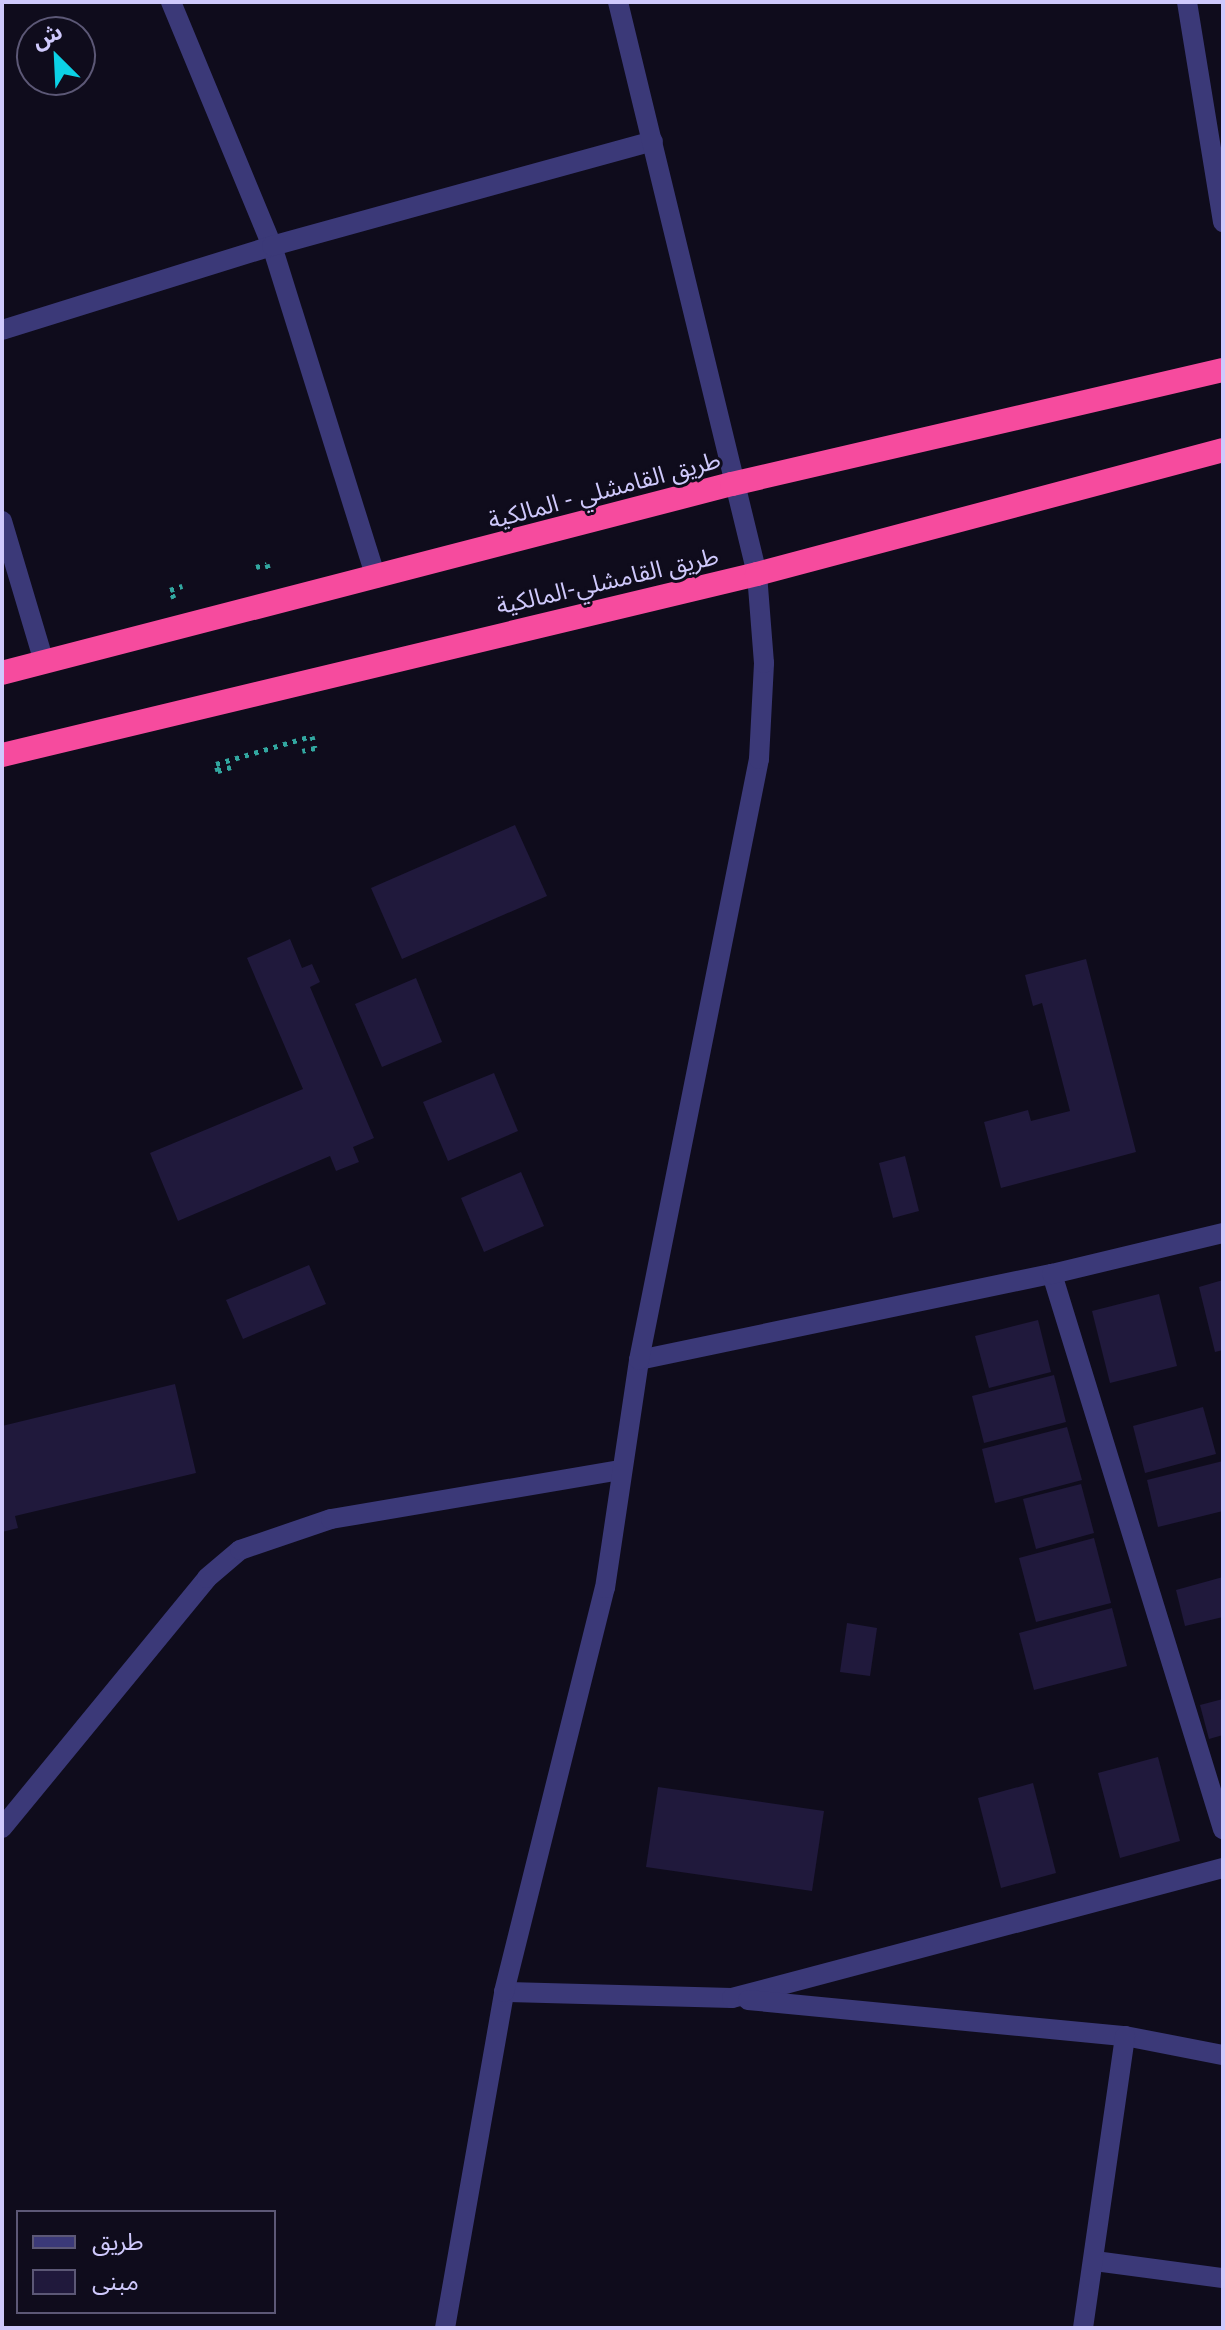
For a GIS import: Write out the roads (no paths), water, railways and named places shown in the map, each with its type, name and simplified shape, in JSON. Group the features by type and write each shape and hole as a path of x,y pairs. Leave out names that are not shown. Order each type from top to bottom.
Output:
{"highway":[{"name":"طريق القامشلي - المالكية","path":"2,673 732,484 1223,370"},
{"name":"طريق القامشلي-المالكية","path":"2,755 757,574 1223,450"}],"street":[{"path":"171,2 272,246 376,578"},
{"path":"445,2328 504,1992 605,1588 639,1360 759,759 764,663 757,574 732,484 618,2"},
{"path":"1187,2 1223,222"},
{"path":"2,330 272,246 653,141"},
{"path":"2,521 44,662"},
{"path":"639,1360 1052,1274 1223,1233"},
{"path":"1052,1274 1223,1829"},
{"path":"2,1828 207,1578 240,1550 331,1519 621,1470"},
{"path":"732,1998 1223,1868"},
{"path":"504,1992 732,1998 1125,2036 1223,2055"},
{"path":"1083,2328 1125,2036"},
{"path":"1095,2261 1223,2278"}]}
